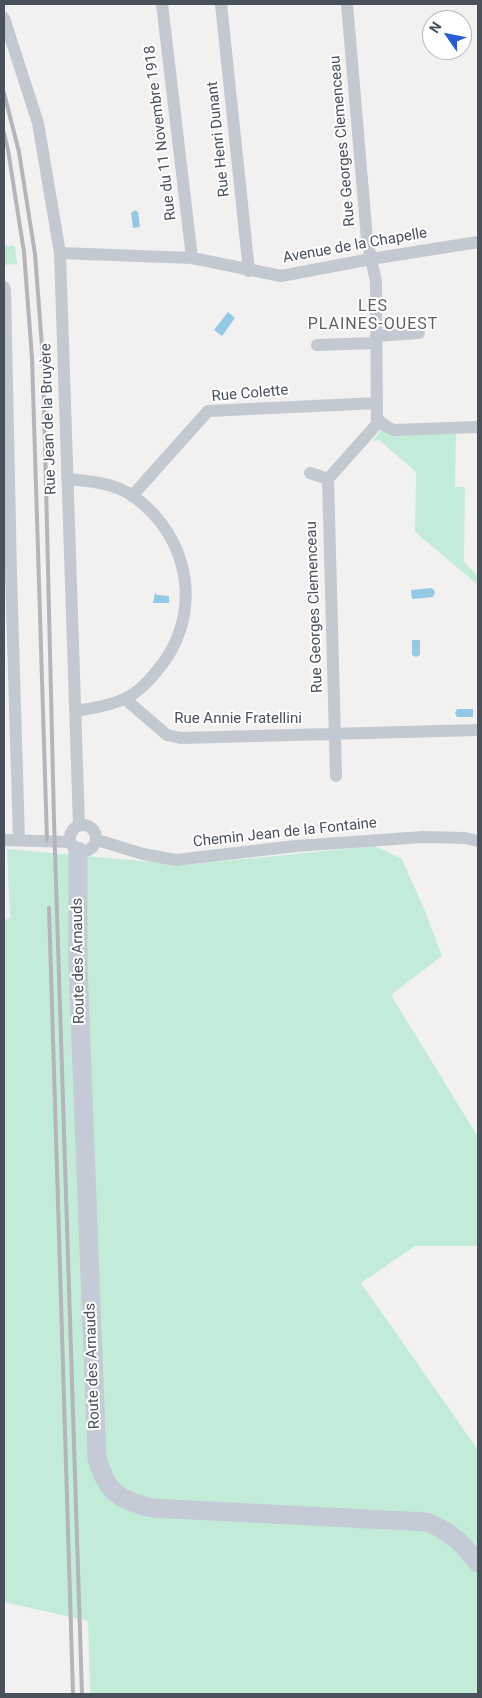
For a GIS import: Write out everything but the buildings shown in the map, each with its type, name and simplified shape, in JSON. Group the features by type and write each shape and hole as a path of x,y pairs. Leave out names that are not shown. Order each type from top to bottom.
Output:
{"street":[{"name":"Rue du 11 Novembre 1918","path":"162,4 192,258"},
{"name":"Rue Henri Dunant","path":"221,4 249,271"},
{"name":"Rue Georges Clemenceau","path":"347,4 367,239 376,282 377,419"},
{"name":"Rue Jean de la Bruyère","path":"4,18 38,123 60,253 80,825"},
{"name":"Avenue de la Chapelle","path":"60,253 192,258 281,276 478,242"},
{"path":"4,287 6,290 9,723 19,840"},
{"path":"317,345 419,333"},
{"name":"Rue Colette","path":"132,496 208,411 377,403"},
{"path":"377,419 394,430 478,427"},
{"path":"310,473 328,479 377,424 377,419"},
{"path":"68,479 96,482 117,488 132,496 155,516 171,538 181,561 186,589 185,618 179,638 167,659 149,680 125,699 76,712"},
{"name":"Rue Georges Clemenceau","path":"328,479 336,776"},
{"name":"Rue Annie Fratellini","path":"125,699 166,735 174,737 335,734"},
{"path":"335,734 478,730"},
{"path":"4,840 74,846 87,851 91,849 97,840 92,828 80,825 72,831 74,846"},
{"name":"Chemin Jean de la Fontaine","path":"97,840 143,854 176,860 296,846 404,838 466,838 478,841"},
{"name":"Route des Arnauds","path":"74,846 96,1448 104,1480 120,1497 133,1504 152,1508 428,1522 452,1534 463,1544 478,1563"}],"green space":[{"path":"4,245 15,246 17,264 4,265"},
{"path":"383,427 456,431 455,487 465,487 464,562 478,576 478,585 415,532 416,472 379,440 373,441"},
{"path":"375,846 402,859 442,956 391,995 478,1137 478,1246 415,1246 361,1283 478,1450 478,1694 90,1694 88,1621 4,1602 4,920 10,918 7,849 185,865"}],"water":[{"path":"135,210 138,212 140,227 133,228 131,213"},
{"path":"228,312 235,318 222,336 214,330"},
{"path":"432,588 435,592 433,597 412,599 411,590"},
{"path":"155,593 169,596 169,603 153,603"},
{"path":"412,640 420,640 420,655 416,657 412,655"},
{"path":"457,709 473,709 473,717 457,717 455,713"}],"railway":[{"path":"4,93 19,152 35,254 43,360 54,820 82,1694"},
{"path":"4,133 24,252 32,358 47,840"},
{"path":"49,908 73,1694"}],"district":[{"name":"LES PLAINES-OUEST","path":"373,316"}]}
